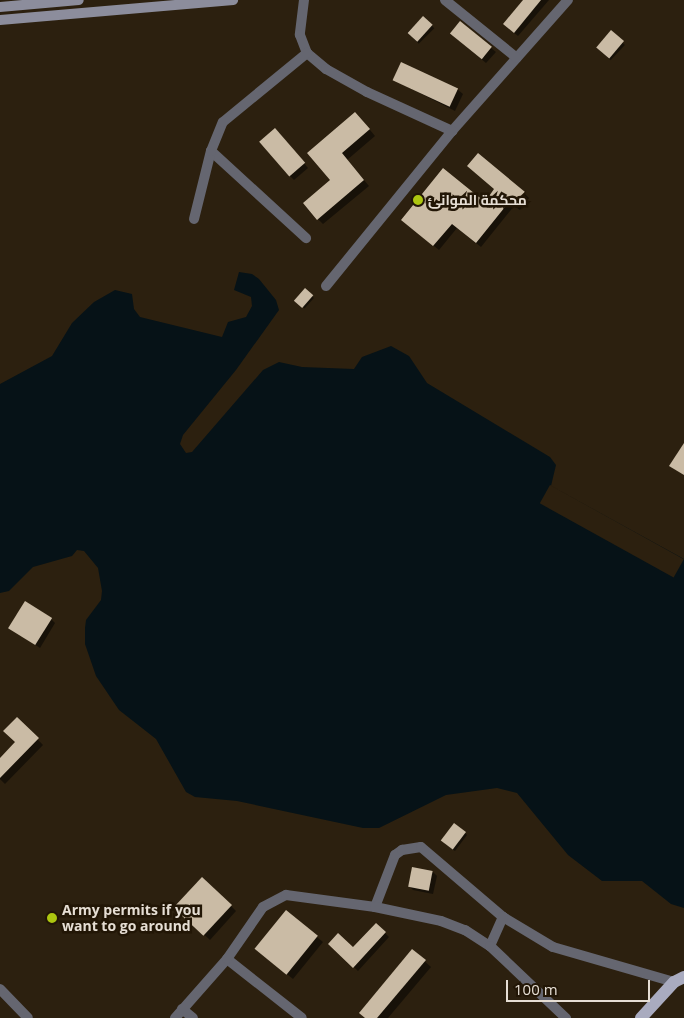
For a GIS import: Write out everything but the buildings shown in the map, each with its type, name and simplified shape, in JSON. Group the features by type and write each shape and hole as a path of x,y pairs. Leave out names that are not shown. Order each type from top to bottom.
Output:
{"main road":[{"path":"0,7 79,0"},
{"path":"0,20 233,0"},
{"path":"641,1018 679,979"}],"street":[{"path":"304,0 300,35 307,53 367,92 452,131"},
{"path":"445,0 518,58"},
{"path":"326,286 452,131 568,0"},
{"path":"194,219 211,151 223,122 232,111 307,53"},
{"path":"211,151 306,238"},
{"path":"375,907 395,855 402,850 421,847 503,917 553,948 679,979"},
{"path":"175,1018 226,959 263,907 286,896 375,907 441,921 465,930 490,946 566,1018"},
{"path":"490,946 503,917"},
{"path":"226,959 302,1018"},
{"path":"0,989 28,1018"},
{"path":"182,1009 192,1018"}],"shaded area":[{"path":"239,272 252,274 259,279 276,300 279,310 236,370 183,435 180,444 186,453 192,452 263,370 279,362 302,367 354,369 362,357 391,346 409,356 427,383 550,457 556,465 551,486 684,559 684,908 671,904 642,881 602,881 568,855 517,793 497,788 446,795 379,828 363,828 237,801 195,797 186,792 156,739 119,710 96,676 85,644 85,628 86,620 101,600 102,591 98,568 84,551 77,550 72,556 33,567 9,591 0,593 0,384 52,356 72,323 94,302 115,290 132,294 134,309 140,317 222,337 228,322 246,317 252,306 251,297 234,290"}],"pier":[{"path":"550,485 684,559 674,578 540,503"}],"place":[{"name":"محكمة الموانئ","path":"418,200"},
{"name":"Army permits if you want to go around","path":"52,918"}]}
